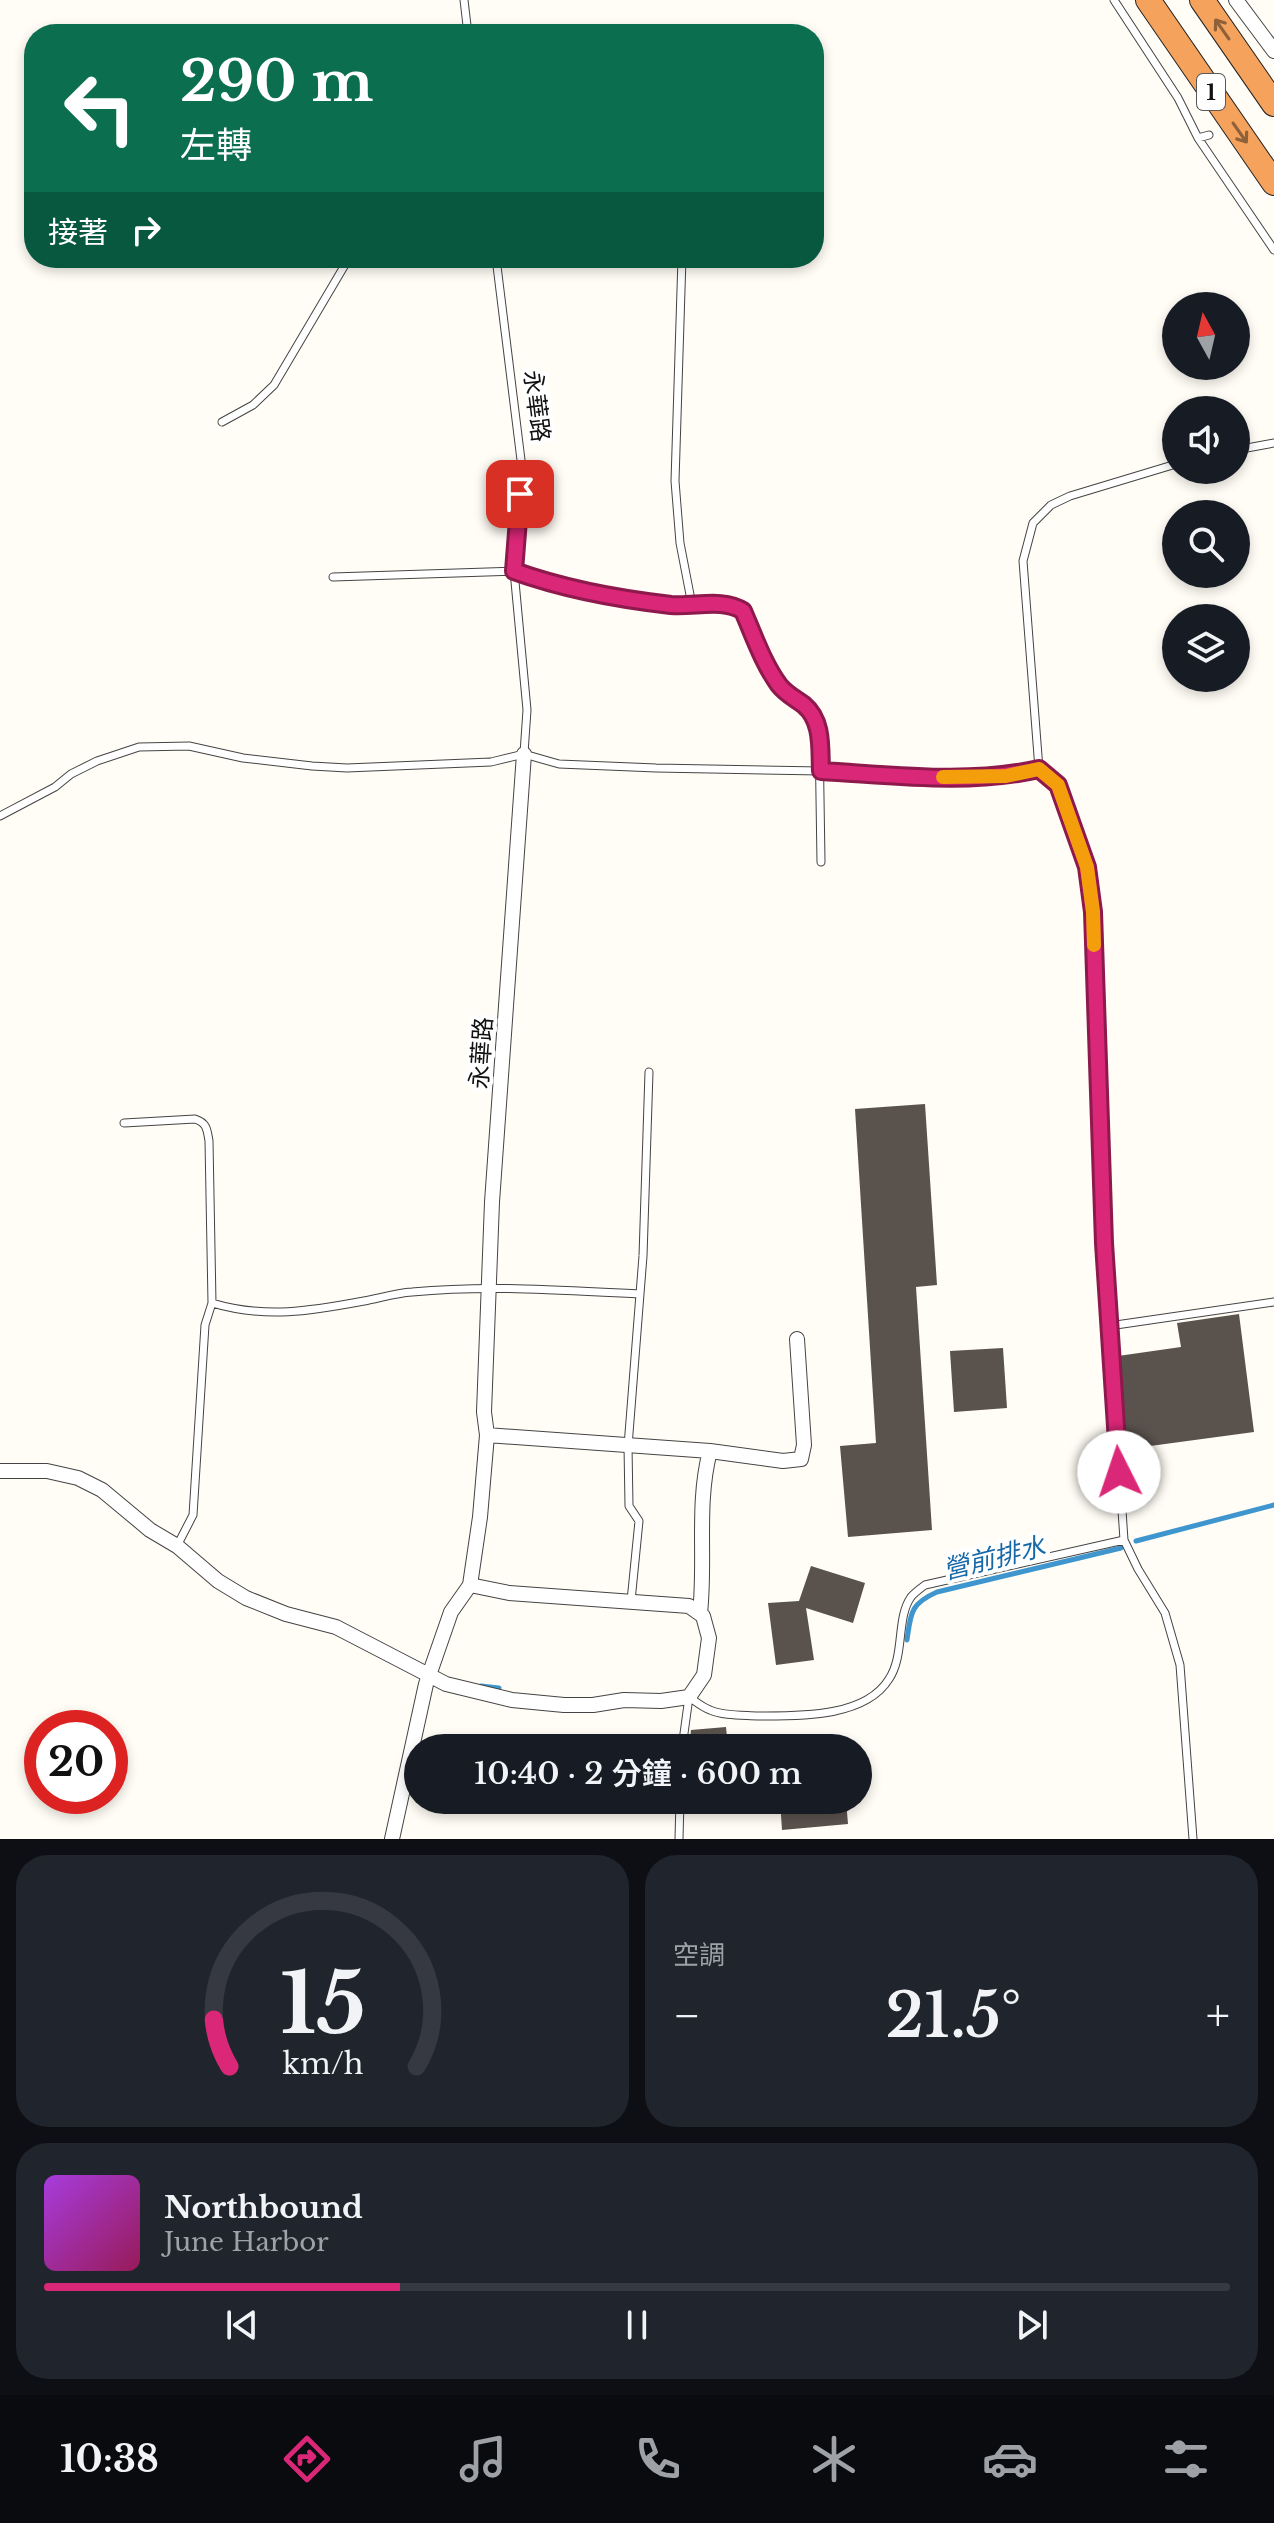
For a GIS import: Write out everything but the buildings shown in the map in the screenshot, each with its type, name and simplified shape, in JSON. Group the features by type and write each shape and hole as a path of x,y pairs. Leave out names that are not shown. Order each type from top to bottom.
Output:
{"highway":[{"name":"1","path":"1148,0 1274,183"},
{"name":"1","path":"1202,0 1274,104"}],"street":[{"path":"1236,0 1274,51"},
{"name":"永華路","path":"392,1839 428,1676 451,1612 470,1585 480,1517 487,1435 484,1412 488,1288 524,754"},
{"path":"487,1435 710,1451 783,1461 801,1459 804,1445 797,1339"},
{"path":"700,1613 703,1590 703,1480 710,1451"},
{"path":"0,1471 47,1471 78,1478 102,1490 150,1530 177,1546 218,1581 246,1598 286,1614 336,1627 428,1676 470,1691 512,1700 564,1705 593,1705 624,1700 661,1701 689,1697 704,1675 709,1638 703,1616 689,1606 509,1593 470,1585"}],"lane":[{"path":"464,0 467,24"},
{"path":"1114,0 1178,98 1198,138 1274,250"},
{"path":"1198,138 1209,135"},
{"path":"222,422 253,405 274,385 343,268"},
{"name":"永華路","path":"497,268 522,468 514,571 527,710 524,754"},
{"path":"682,268 675,481 680,543 692,605"},
{"path":"1250,447 1274,443"},
{"path":"1162,468 1070,496 1051,505 1033,523 1023,561 1039,769 1058,785 1087,867 1093,912 1109,1326 1124,1540 1165,1613 1180,1665 1193,1839"},
{"path":"333,577 514,571 555,586 672,605 733,604 743,611 777,682 787,696 813,714 819,733 821,862"},
{"path":"0,816 55,787 84,767 139,747 189,746 243,758 347,768 491,762 524,754 559,764 970,778 1006,776 1039,769"},
{"path":"630,1603 639,1521 629,1506 628,1446 639,1294 649,1072"},
{"path":"124,1123 195,1119 206,1126 209,1141 212,1303 205,1325 193,1515 177,1546"},
{"path":"212,1303 247,1312 302,1312 409,1292 488,1288 639,1294"},
{"path":"1109,1326 1274,1302"},
{"path":"684,1734 689,1697 711,1711 744,1715 820,1715 849,1706 876,1694 889,1680 899,1657 910,1598 925,1585 1124,1540"},
{"path":"679,1839 680,1814"}],"waterway":[{"name":"營前排水","path":"1136,1541 1274,1505"},
{"name":"營前排水","path":"907,1640 913,1610 937,1592 1121,1548"},
{"name":"營前排水","path":"481,1686 499,1688"}],"slow traffic":[{"path":"943,777 1006,776 1039,769 1058,785 1087,867 1094,945"}],"route":[{"path":"520,494 514,571 555,586 672,605 733,604 743,611 777,682 787,696 813,714 819,733 821,771 970,778 1006,776 1039,769 1058,785 1087,867 1093,912 1104,1243 1119,1472"}]}
